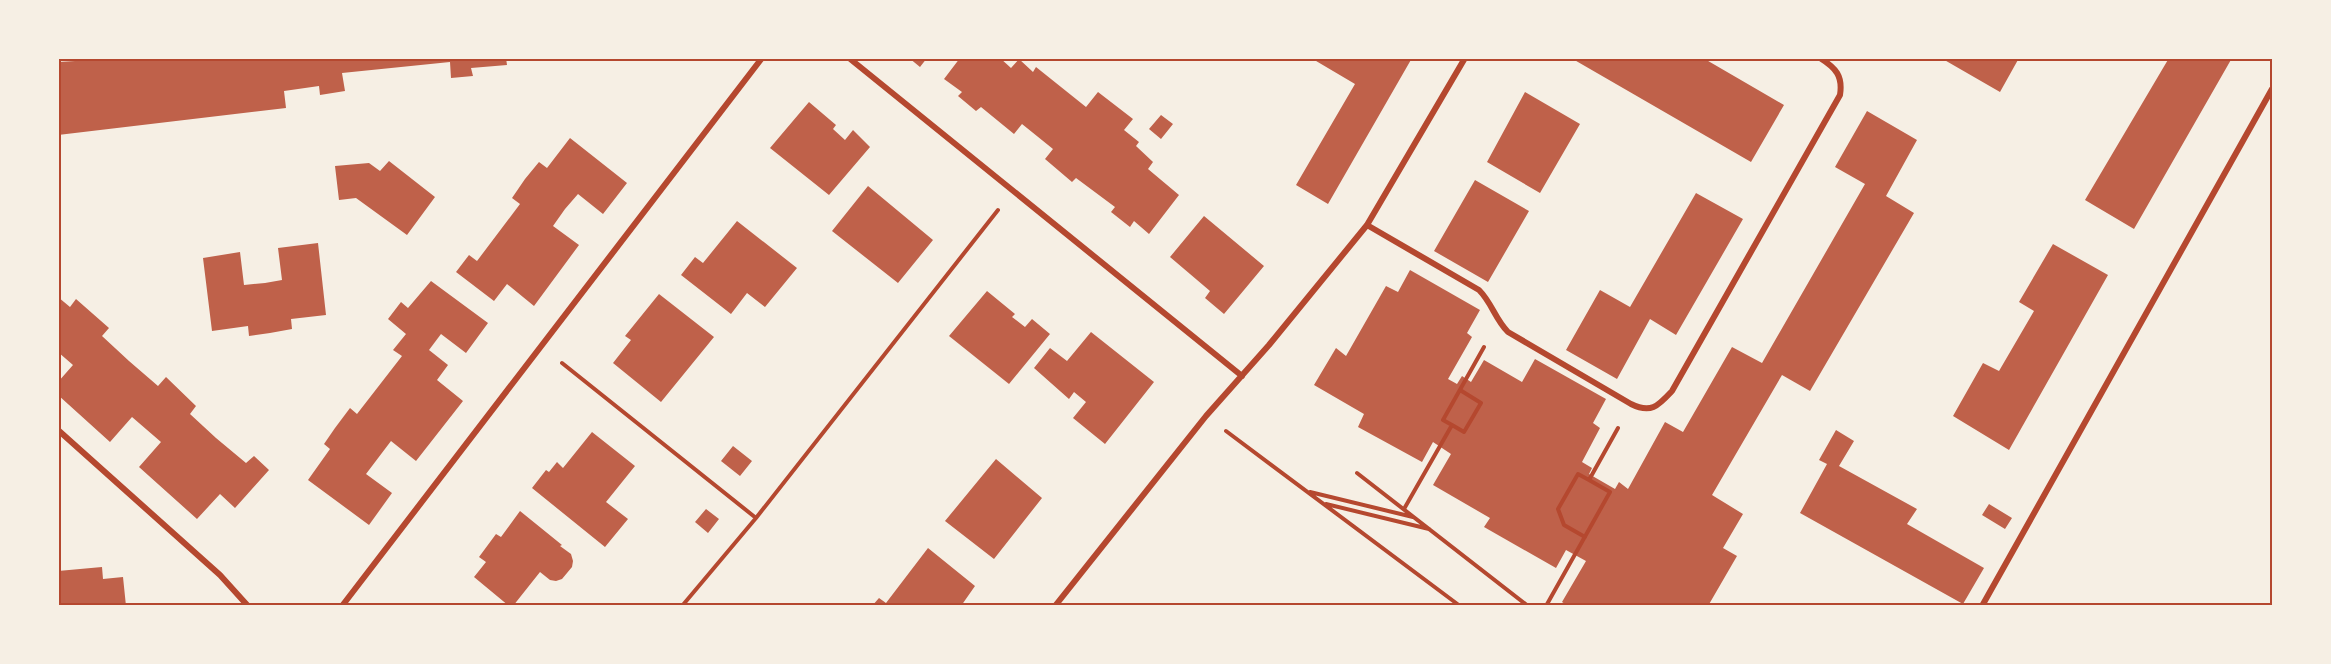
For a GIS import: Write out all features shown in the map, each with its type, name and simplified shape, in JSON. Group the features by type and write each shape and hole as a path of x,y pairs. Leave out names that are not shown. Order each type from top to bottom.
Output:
{"street":[{"path":"342,606 762,58"},
{"path":"849,58 1242,376"},
{"path":"1055,606 1206,416 1367,225 1465,58"},
{"path":"1367,225 1479,290 1487,298 1499,323 1508,332 1631,404 1642,409 1651,408 1661,403 1672,391 1840,95 1842,84 1840,75 1832,65 1820,58"},
{"path":"1982,606 2272,89"},
{"path":"58,430 220,575 248,606"}],"path":[{"path":"682,606 756,518 1013,191"},
{"path":"542,346 756,518"},
{"path":"1460,390 1481,403 1464,432 1443,420 1482,350"},
{"path":"1206,416 1460,606"},
{"path":"1404,509 1452,425"},
{"path":"1589,480 1606,447"},
{"path":"1357,473 1528,606"},
{"path":"1546,606 1585,537 1610,492 1578,474 1558,508 1564,525 1585,537"},
{"path":"1307,492 1417,518"},
{"path":"1322,503 1431,529"}],"building":[{"path":"75,58 506,58 507,65 471,68 473,76 451,78 450,62 342,73 345,91 320,95 319,86 284,91 286,108 58,135 58,62 75,61"},
{"path":"909,58 927,58 920,67"},
{"path":"960,58 1000,58 1011,68 1019,59 1033,72 1036,67 1086,107 1098,92 1133,119 1124,130 1139,142 1136,146 1153,162 1148,169 1179,195 1149,234 1134,221 1130,227 1111,212 1115,207 1076,178 1072,182 1045,159 1053,149 1022,124 1014,134 981,107 976,111 958,96 962,92 944,79"},
{"path":"1311,58 1412,58 1328,204 1296,185 1355,84"},
{"path":"1571,58 1703,58 1784,105 1751,162"},
{"path":"1941,58 2019,58 2000,92"},
{"path":"2169,58 2232,58 2134,229 2085,200"},
{"path":"1525,92 1580,124 1540,193 1487,162"},
{"path":"809,102 836,125 833,129 845,140 853,130 870,147 829,195 770,148"},
{"path":"1867,111 1917,140 1886,196 1914,213 1810,391 1782,375 1712,495 1743,514 1723,548 1737,556 1708,606 1568,606 1562,602 1586,561 1566,550 1556,568 1484,527 1490,518 1433,485 1451,454 1433,442 1422,462 1358,427 1364,414 1314,385 1336,348 1346,356 1386,286 1398,292 1410,270 1480,310 1467,333 1472,337 1448,379 1457,384 1462,376 1471,382 1484,360 1522,382 1535,359 1606,399 1593,423 1600,428 1582,462 1592,468 1589,474 1615,489 1619,482 1628,489 1665,422 1683,432 1732,347 1762,363 1865,184 1835,167"},
{"path":"1161,115 1173,124 1161,139 1149,129"},
{"path":"570,138 627,183 603,214 578,194 565,209 553,226 579,245 534,306 507,284 494,301 456,272 469,255 477,261 520,204 512,198 525,179 539,162 547,168"},
{"path":"389,161 435,197 407,235 356,198 339,200 335,166 369,163 380,171"},
{"path":"1475,180 1529,211 1488,282 1434,251"},
{"path":"868,186 933,240 898,283 832,231"},
{"path":"1696,193 1743,219 1676,335 1650,319 1617,379 1566,350 1600,290 1630,307"},
{"path":"1204,216 1264,266 1224,314 1205,298 1210,291 1170,257"},
{"path":"737,221 797,268 765,307 747,293 731,314 681,275 695,257 703,263"},
{"path":"318,243 326,315 291,319 292,329 249,336 248,326 212,331 203,258 240,252 244,285 265,283 282,280 278,248"},
{"path":"2053,244 2108,275 2009,450 1953,416 1983,363 1999,371 2034,311 2019,302"},
{"path":"431,281 488,323 466,353 441,334 429,350 448,365 437,380 463,401 416,461 391,441 366,474 392,493 369,525 308,480 330,449 324,444 350,408 357,414 402,356 393,350 406,334 388,319 401,302 408,308"},
{"path":"987,291 1015,314 1012,317 1025,327 1032,319 1050,334 1009,384 949,336"},
{"path":"659,294 714,337 661,402 613,363 631,340 625,336"},
{"path":"58,297 70,307 76,299 109,328 102,336 129,361 158,386 166,377 196,406 190,414 216,438 246,463 254,456 269,470 235,508 220,494 197,519 139,467 161,442 132,417 110,442 58,395 58,382 73,365 58,352"},
{"path":"1091,332 1154,382 1105,444 1073,418 1086,402 1074,392 1069,399 1034,368 1050,348 1067,361"},
{"path":"1836,430 1854,441 1839,466 1917,509 1907,524 1984,568 1963,604 1800,513 1827,464 1819,460"},
{"path":"592,432 635,466 606,502 628,519 605,547 532,488 546,470 549,472 557,462 563,468"},
{"path":"733,446 752,461 740,476 721,461"},
{"path":"996,459 1042,498 994,559 945,521"},
{"path":"1989,504 2012,518 2005,529 1982,515"},
{"path":"706,509 719,519 708,533 695,522"},
{"path":"520,511 562,545 560,546 571,554 573,561 572,567 562,579 556,581 550,580 540,572 513,606 509,606 474,577 486,562 479,557 496,534 501,537"},
{"path":"928,548 975,586 961,606 872,606 879,598 886,603"},
{"path":"102,567 103,579 123,577 126,606 61,606 58,571"}]}
